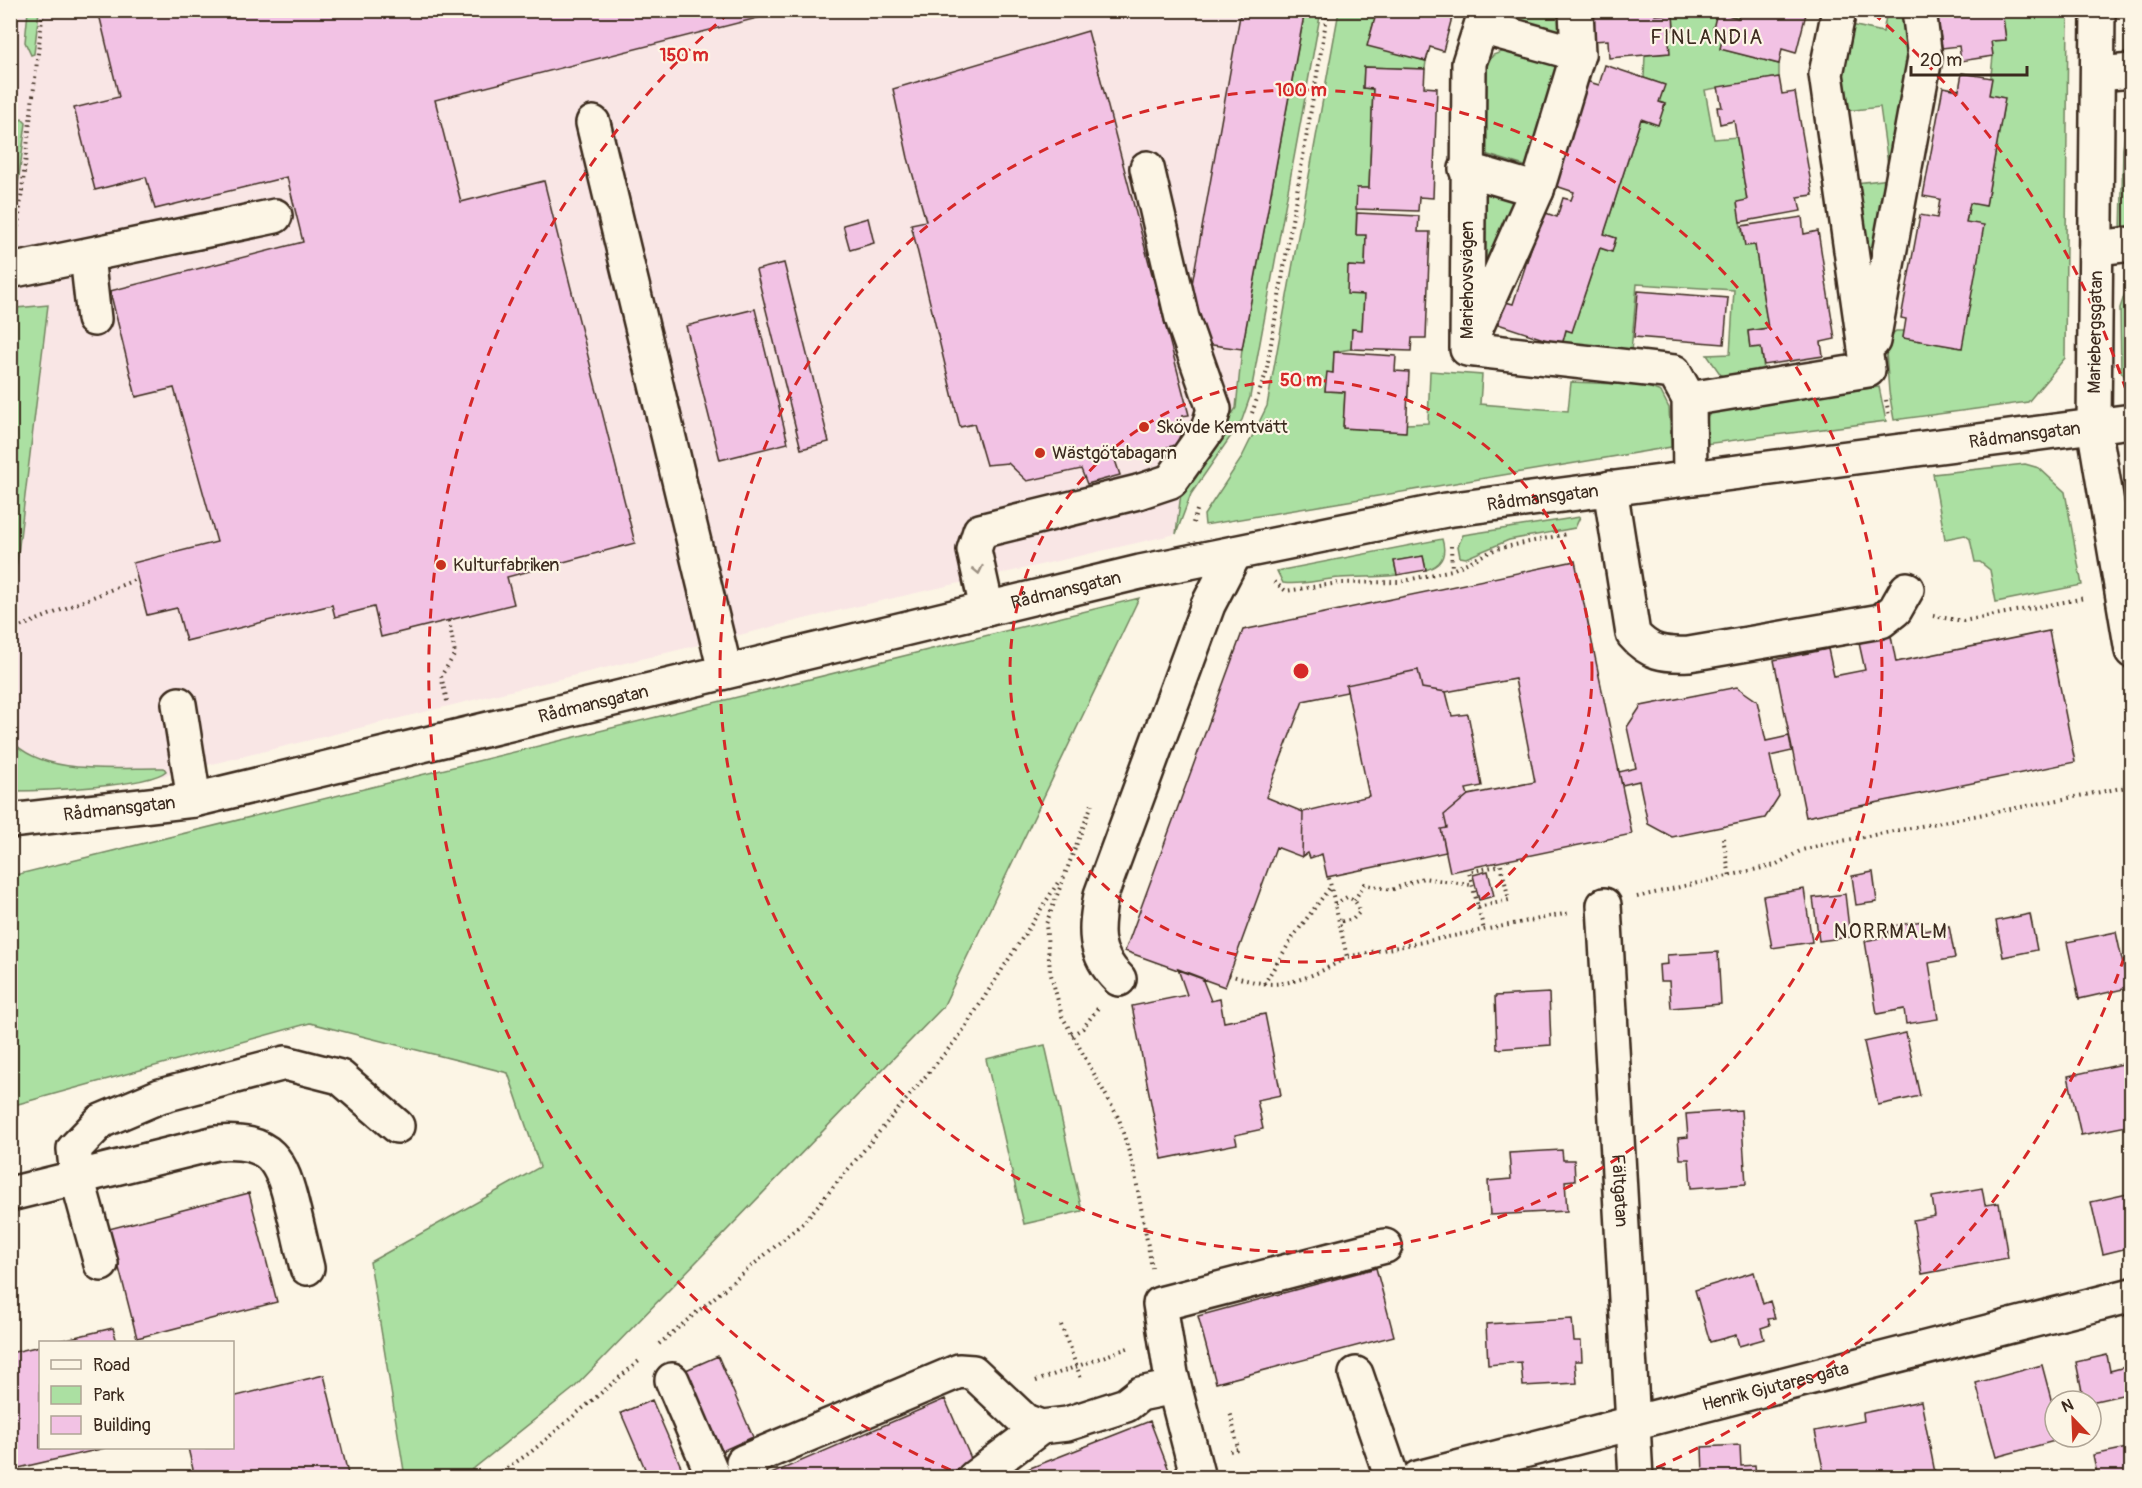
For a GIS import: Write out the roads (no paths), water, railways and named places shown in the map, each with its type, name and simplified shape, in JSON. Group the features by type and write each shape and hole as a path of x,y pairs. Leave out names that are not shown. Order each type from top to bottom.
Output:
{"street":[{"path":"1467,349 1537,190 1578,54 1576,10"},
{"path":"1839,10 1826,75 1868,369"},
{"path":"1868,369 1925,58 1919,10"},
{"name":"Mariebergsgatan","path":"2098,10 2094,426 2132,651"},
{"path":"1483,19 1578,54"},
{"name":"Mariehovsvägen","path":"1483,19 1468,63 1467,349 1674,372 1689,399 1690,478"},
{"path":"2098,75 2132,71"},
{"path":"593,123 725,671"},
{"path":"987,609 974,550 980,531 1138,492 1171,481 1208,429 1214,410 1182,318 1147,168"},
{"path":"1466,169 1537,190"},
{"path":"12,271 275,216"},
{"path":"2096,248 2132,244"},
{"path":"87,255 94,319"},
{"path":"1689,399 1868,369"},
{"name":"Rådmansgatan","path":"10,821 195,800 1140,572 1230,564 1446,510 2132,421"},
{"path":"1610,488 1633,634 1644,647 1665,656 1689,654 1881,621 1901,599"},
{"path":"1119,979 1105,966 1098,945 1097,920 1101,895 1208,605 1230,564"},
{"path":"179,704 195,800"},
{"name":"Fältgatan","path":"1604,905 1636,1478"},
{"path":"101,1264 77,1177 74,1149 101,1121 160,1096 285,1063 340,1077 397,1126"},
{"path":"10,1194 216,1143 238,1142 253,1145 268,1153 283,1169 307,1268"},
{"path":"1198,1478 1174,1387 1162,1319 1385,1246"},
{"name":"Henrik Gjutares gata","path":"1418,1478 1634,1424 1955,1338 2132,1295"},
{"path":"750,1478 743,1462 959,1371 973,1372 1025,1421 1041,1427 1067,1424 1126,1404 1140,1394 1174,1387"},
{"path":"1356,1374 1392,1478"},
{"path":"672,1380 704,1474"},
{"path":"974,1478 1041,1427"}],"place":[{"name":"Skövde Kemtvätt","path":"1144,427"},
{"name":"Wästgötabagarn","path":"1040,453"},
{"name":"Kulturfabriken","path":"441,565"}],"district":[{"name":"FINLANDIA","path":"1707,37"},
{"name":"NORRMALM","path":"1891,931"}]}
